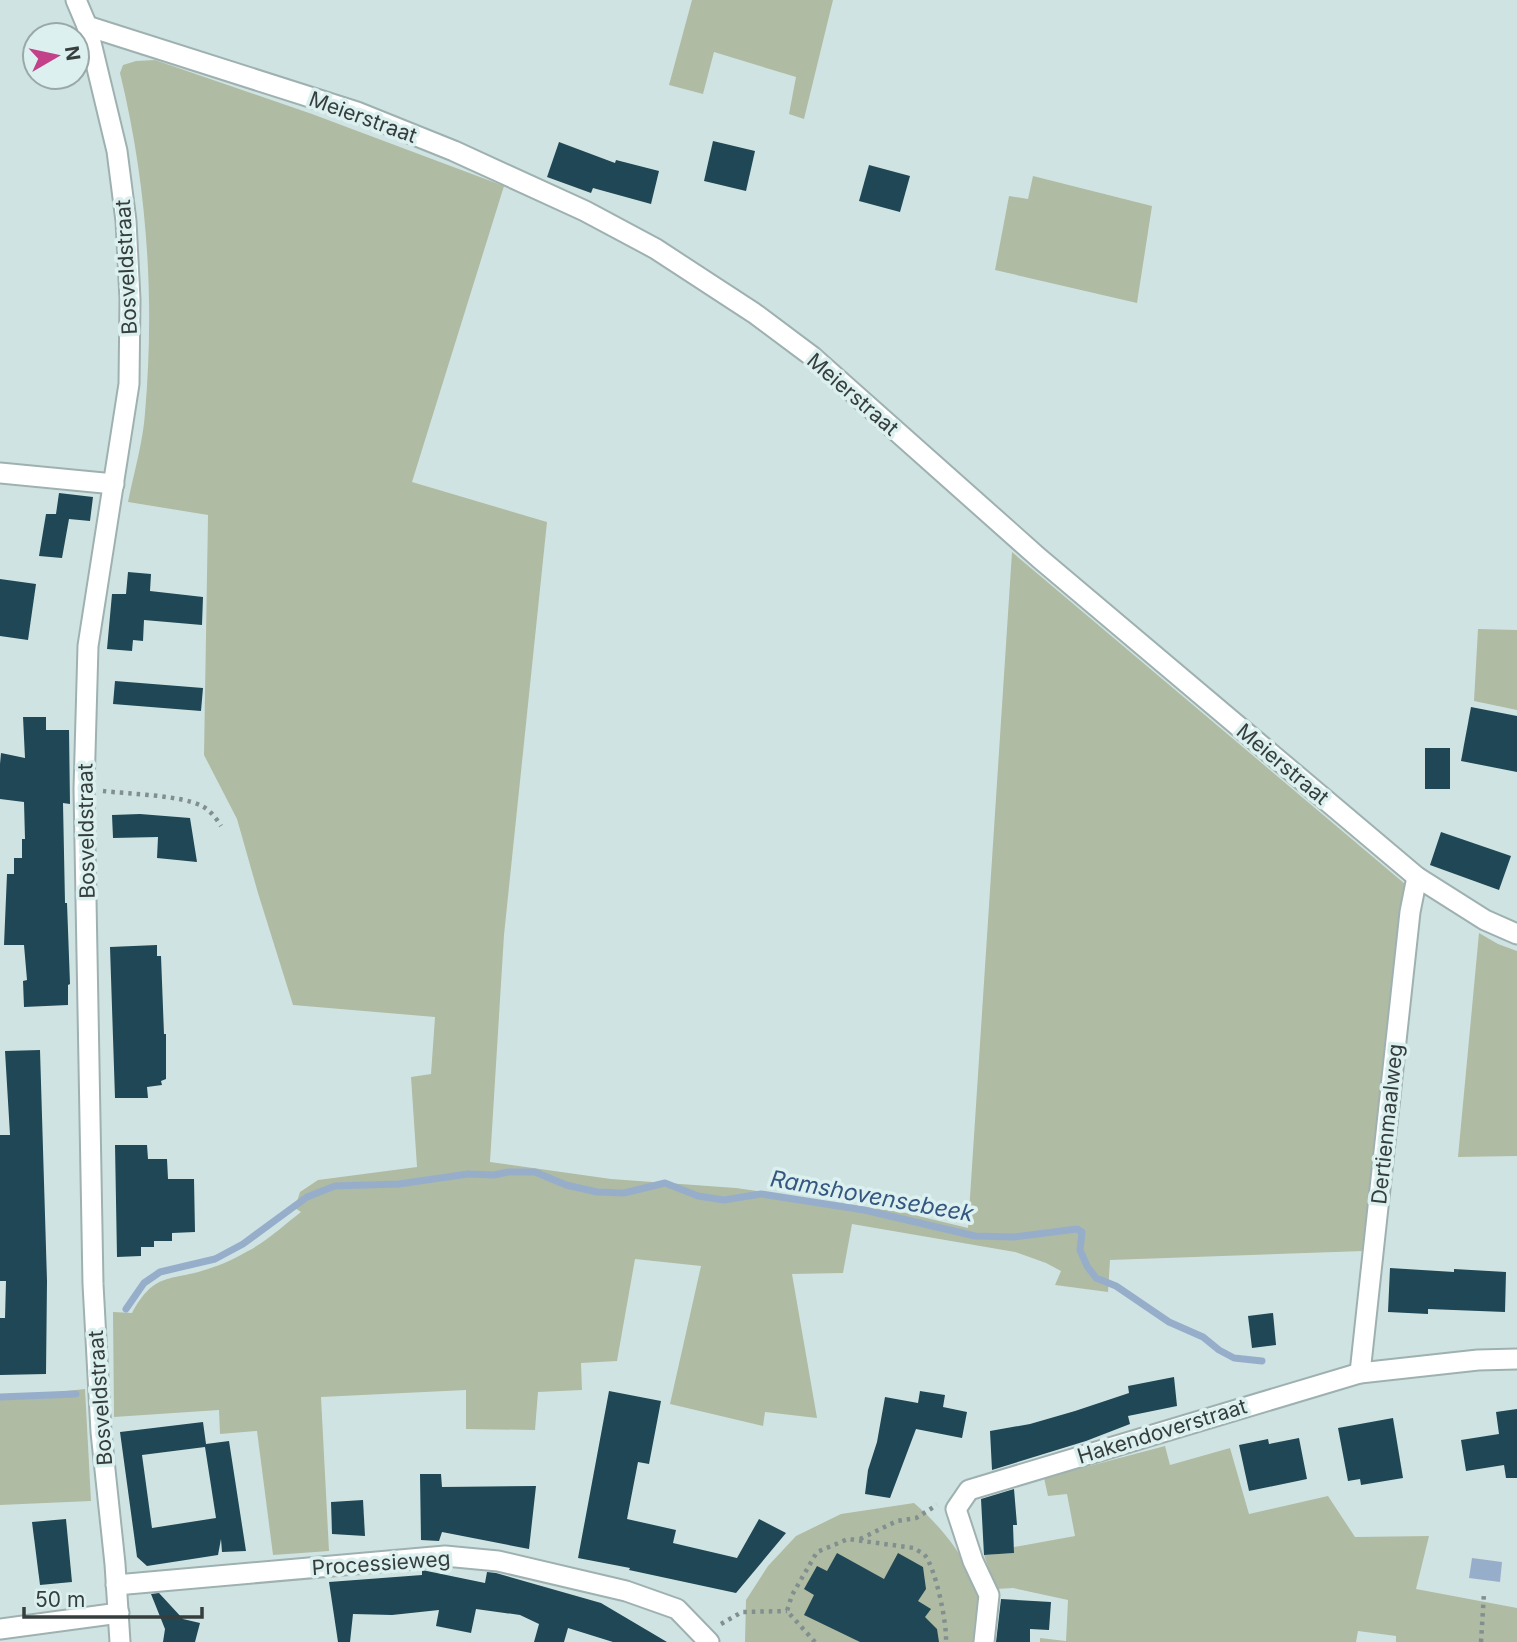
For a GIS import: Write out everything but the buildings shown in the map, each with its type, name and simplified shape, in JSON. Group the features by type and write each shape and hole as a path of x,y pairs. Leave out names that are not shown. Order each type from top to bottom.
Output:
{"street":[{"name":"Bosveldstraat","path":"76,0 85,21"},
{"name":"Meierstraat","path":"91,27 357,112 454,151 585,211 656,249 754,313 813,357 1039,558 1417,877 1485,920 1517,934"},
{"name":"Bosveldstraat","path":"91,43 117,151 127,221 130,299 129,384 88,646 84,789 93,1284 101,1432 120,1642"},
{"path":"0,473 114,484"},
{"name":"Dertienmaalweg","path":"1360,1373 1408,925 1417,877"},
{"name":"Hakendoverstraat","path":"984,1642 989,1595 973,1561 956,1510 969,1490 1360,1373 1478,1360 1517,1359"},
{"name":"Processieweg","path":"116,1585 445,1556 498,1561 626,1591 677,1609 709,1642"},
{"path":"0,1629 119,1613"}],"path":[{"path":"84,789 201,805 213,814 221,826"},
{"path":"859,1539 897,1521 916,1518"},
{"path":"787,1611 792,1595 817,1552 848,1539 915,1548 923,1553 930,1565 946,1642"},
{"path":"1480,1642 1484,1593"},
{"path":"742,1612 787,1611 815,1642"}],"green space":[{"path":"692,0 833,0 804,119 789,114 796,77 714,52 703,94 669,85"},
{"path":"155,60 312,114 504,186 412,482 547,522 504,935 490,1162 611,1179 736,1188 906,1213 968,1228 1012,552 1405,884 1364,1251 1110,1260 1108,1292 1055,1285 1061,1271 1015,1252 852,1224 843,1273 792,1274 817,1418 765,1412 763,1426 670,1404 701,1266 635,1259 617,1361 581,1363 582,1390 538,1392 535,1430 466,1429 466,1390 321,1397 329,1551 273,1555 257,1431 220,1434 219,1410 114,1417 113,1312 132,1313 148,1290 156,1284 233,1259 269,1238 301,1212 295,1208 300,1192 318,1180 417,1167 411,1077 431,1074 435,1017 293,1005 237,819 204,755 208,515 128,502 145,413 149,284 137,157 120,73 123,65"},
{"path":"1033,176 1152,206 1137,303 995,270 1009,196 1028,199"},
{"path":"1478,629 1517,630 1517,710 1474,701"},
{"path":"1479,933 1517,951 1517,1156 1458,1157"},
{"path":"85,1389 91,1501 0,1505 0,1398"},
{"path":"1165,1446 1170,1465 1230,1448 1249,1514 1328,1496 1355,1537 1429,1536 1416,1589 1517,1608 1517,1642 1396,1642 1396,1636 1358,1631 1356,1642 1040,1642 1040,1638 1066,1641 1068,1600 1013,1588 996,1589 984,1555 1014,1553 1014,1547 1075,1536 1067,1494 1048,1496 1044,1478"},
{"path":"914,1503 954,1546 969,1571 979,1603 974,1642 745,1642 746,1600 768,1566 796,1536 841,1514"}],"water":[{"path":"1472,1558 1502,1562 1500,1582 1469,1578"}],"waterway":[{"name":"Ramshovensebeek","path":"126,1309 144,1283 160,1272 215,1259 243,1244 307,1197 335,1186 399,1184 468,1174 535,1172 566,1185 597,1192 624,1193 665,1183 698,1196 724,1200 761,1194 864,1210 975,1236 1014,1237 1077,1229 1082,1232 1080,1250 1096,1278 1116,1286 1169,1322 1203,1337 1234,1358 1262,1361"},
{"name":"Ramshovensebeek","path":"0,1397 76,1394"}]}
